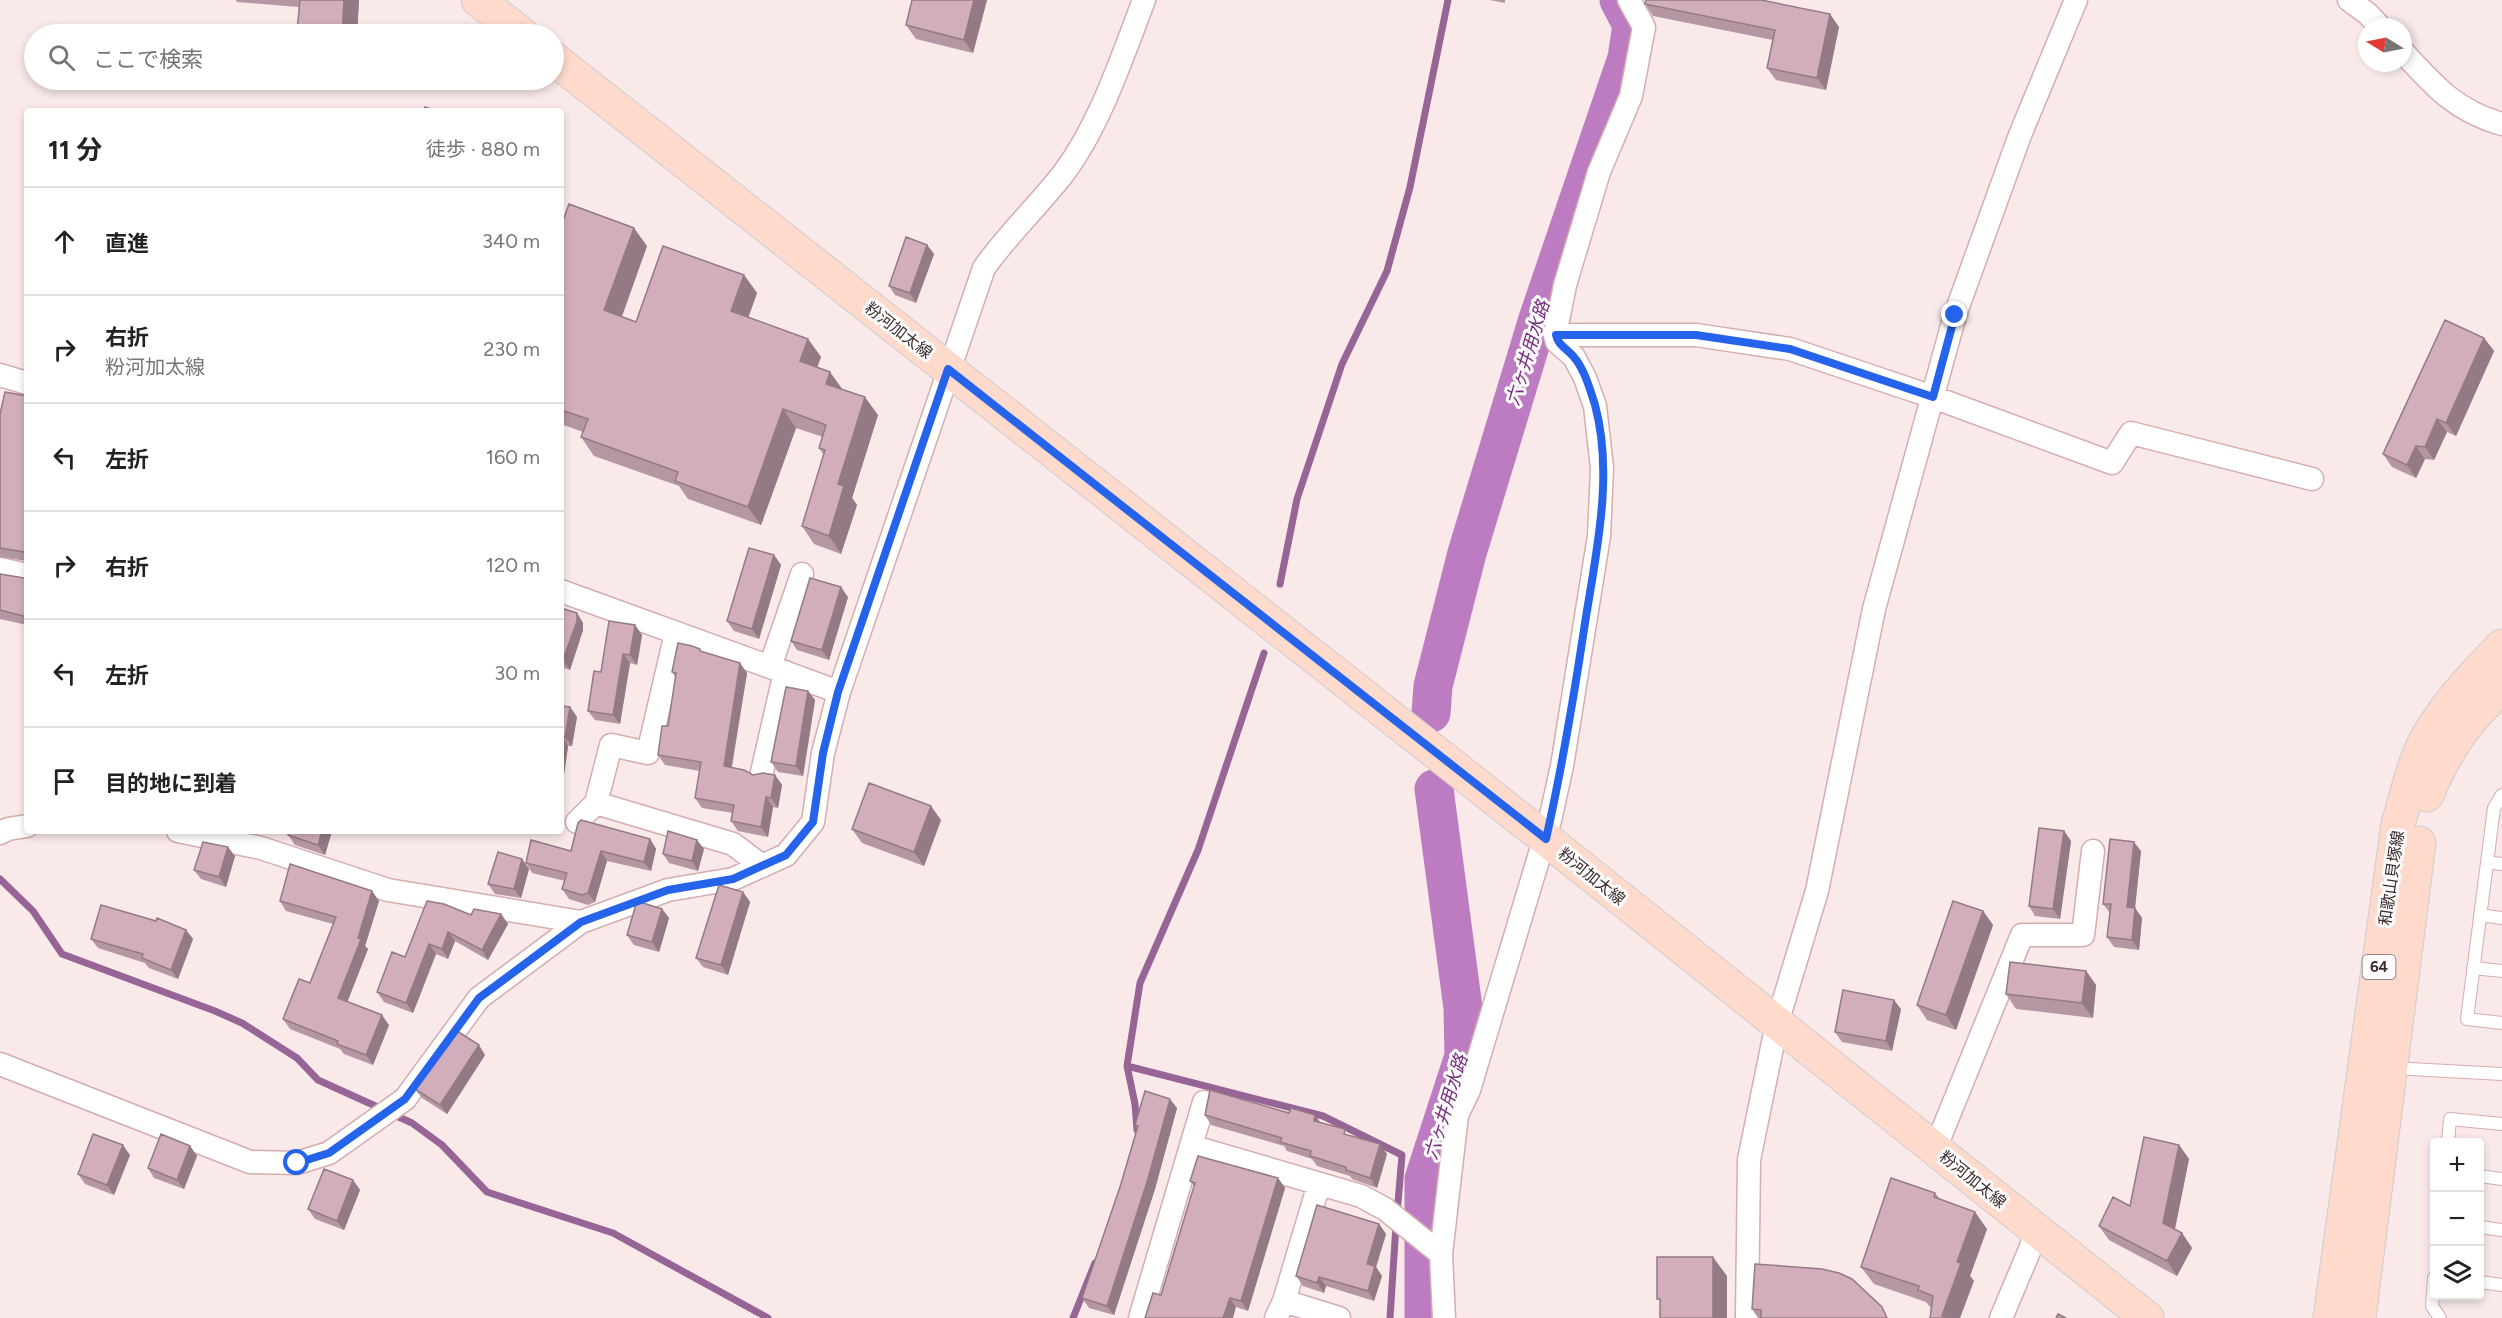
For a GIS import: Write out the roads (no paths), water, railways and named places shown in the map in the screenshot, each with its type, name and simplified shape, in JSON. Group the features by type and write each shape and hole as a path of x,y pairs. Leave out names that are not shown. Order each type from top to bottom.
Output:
{"main road":[{"path":"478,0 509,24"},
{"name":"粉河加太線","path":"564,67 1546,839 2147,1318"},
{"name":"和歌山貝塚線","path":"2359,1318 2398,824 2411,778 2428,736 2464,685 2502,646"},
{"name":"和歌山貝塚線","path":"2330,1318 2426,799 2441,761 2472,716 2502,687"}],"street":[{"path":"0,1064 250,1162 297,1163 329,1153 405,1099 479,998 581,922 668,890 733,879 786,855 813,822 823,753 838,692 984,268 1002,243 1064,173 1070,163 1097,117 1144,0"},
{"path":"1444,1318 1441,1254 1457,1115 1469,1090 1546,839 1562,765 1599,536 1602,468 1595,406 1585,378 1574,357 1557,342 1556,335 1565,285 1599,172 1631,96 1644,27 1629,0"},
{"path":"1748,1318 1749,1160 1777,1023 1817,891 1874,609 1955,315 2020,135 2076,0"},
{"path":"2349,0 2372,18"},
{"path":"2412,62 2430,82 2463,110 2502,124"},
{"path":"1556,335 1696,335 1790,349 1933,397 2112,463 2131,433 2312,479"},
{"path":"0,375 24,382"},
{"path":"0,569 24,574"},
{"path":"762,771 777,670 802,574"},
{"path":"564,592 838,692"},
{"path":"577,822 597,802 611,745 648,753 676,633"},
{"path":"597,802 733,844 762,866"},
{"path":"0,833 24,826"},
{"path":"193,834 261,848 388,890 581,922"},
{"path":"1935,1149 2022,935 2083,935 2093,851"},
{"path":"1140,1318 1204,1102"},
{"path":"1191,1146 1361,1196 1385,1209 1441,1254"},
{"path":"1319,1184 1280,1310 1339,1318"},
{"path":"2001,1318 2031,1247 2036,1229"}],"lane":[{"path":"2502,795 2487,862 2467,1019 2502,1023"},
{"path":"2487,862 2502,864"},
{"path":"2480,915 2502,918"},
{"path":"2474,968 2502,971"},
{"path":"2378,1068 2502,1074"},
{"path":"2448,1138 2450,1119 2502,1124"},
{"path":"2484,1177 2502,1179"},
{"path":"2484,1228 2502,1230"},
{"path":"2484,1283 2502,1285"},
{"path":"2432,1300 2432,1306 2440,1318"}],"waterway":[{"path":"1280,584 1297,499 1342,364 1387,271 1410,187 1448,0"},
{"name":"六ヶ井用水路","path":"1431,713 1433,686 1467,553 1538,319 1627,58 1632,25 1619,0"},
{"path":"1137,1130 1135,1104 1127,1066 1140,983 1198,850 1264,653"},
{"name":"六ヶ井用水路","path":"1424,1318 1424,1179 1464,1056 1463,1008 1434,789"},
{"path":"0,879 33,911 62,954 242,1023 297,1058 318,1080 382,1109"},
{"path":"1127,1066 1323,1116 1402,1155 1397,1214"},
{"path":"392,1114 412,1123 442,1145 487,1192 613,1233 768,1318"},
{"path":"1390,1318 1396,1225"},
{"path":"1073,1318 1095,1263"}]}
